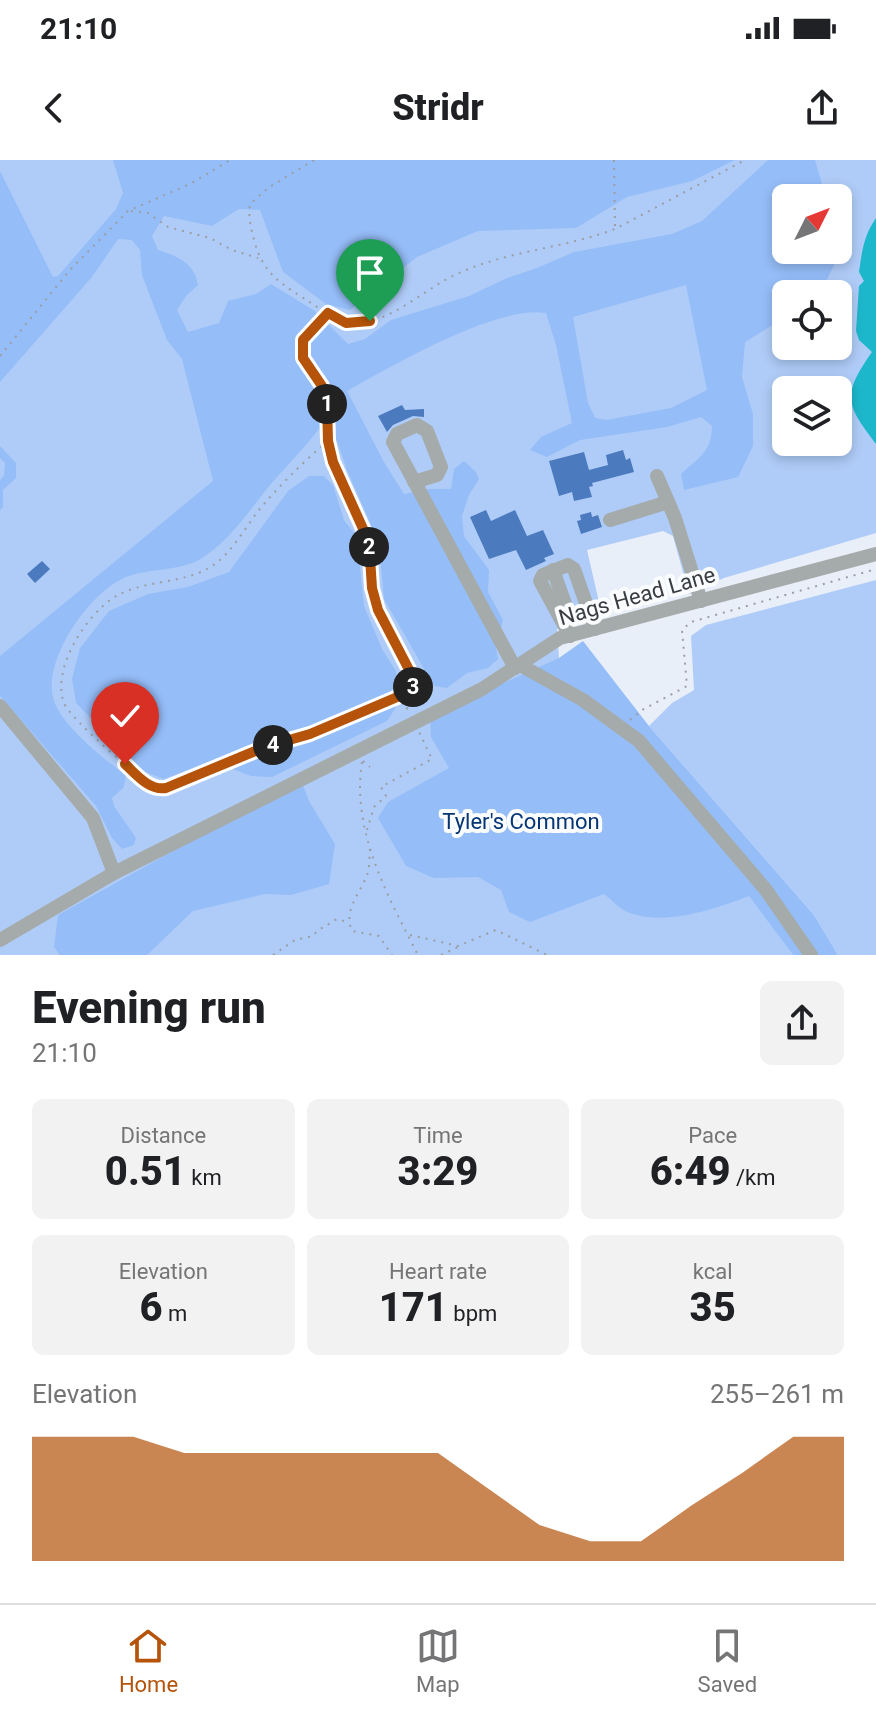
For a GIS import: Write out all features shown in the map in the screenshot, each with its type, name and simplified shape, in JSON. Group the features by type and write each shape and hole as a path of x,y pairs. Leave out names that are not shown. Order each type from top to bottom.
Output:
{"street":[{"path":"657,476 689,559 701,601"},
{"path":"414,482 517,667 583,700 639,741 766,890 811,955"},
{"path":"610,520 668,502"},
{"name":"Nags Head Lane","path":"0,940 114,873 360,756 482,689 560,638 876,554"},
{"path":"570,636 540,581 543,575 568,565 574,569 595,629"},
{"path":"0,706 93,818 114,873"}],"path":[{"path":"0,356 70,270 128,211 192,183 230,160"},
{"path":"314,160 268,188 250,204 251,226 259,258 276,280 346,323 370,321 478,266 526,251 595,237 615,229 745,160"},
{"path":"614,160 615,229"},
{"path":"128,211 148,213 168,227 210,238 232,250 259,258"},
{"path":"328,313 303,340 301,350 322,386 327,403 328,441 341,484 369,542 372,588 378,610 417,685 406,712 398,719"},
{"path":"328,441 271,496 214,565 197,573 124,593 103,607 70,650 63,679 64,702 71,713 125,764 158,790 265,747 310,734 395,698 417,685"},
{"path":"620,729 642,710 687,686 682,630 691,622 876,569"},
{"path":"366,831 374,807 386,796 381,787 432,759 416,724"},
{"path":"360,756 370,767"},
{"path":"360,756 359,790 370,847 388,894 418,955"},
{"path":"370,847 368,874 348,922 352,931 379,936 392,955"},
{"path":"273,955 295,940 313,936 325,925 349,914"},
{"path":"337,919 348,922"},
{"path":"441,955 496,930 547,955"},
{"path":"409,935 458,946"}],"green space":[{"name":"Tyler's Common","path":"0,160 876,160 876,533 724,578 689,594 673,536 663,531 587,550 602,615 557,629 559,658 717,851 793,955 0,955"},
{"path":"113,160 735,160 692,181 627,197 576,228 478,231 417,257 350,310 326,304 283,272 260,210 239,209 212,226 164,216 152,236 158,250 189,266 198,285 177,310 188,332 219,323 228,301 256,294 271,284 315,311 348,344 365,339 391,320 469,296 574,252 672,234 702,221 768,160 815,160 822,184 772,184 772,264 835,264 827,280 772,280 772,326 745,342 742,377 753,414 753,446 738,477 684,490 681,474 703,454 710,442 712,426 701,417 667,427 580,440 547,457 530,450 541,437 572,423 546,313 500,318 473,328 417,353 347,391 404,494 451,489 454,469 464,461 476,472 479,479 469,495 462,516 464,536 489,570 488,592 503,620 496,648 498,659 488,668 467,673 447,688 434,686 384,599 379,543 334,433 333,410 238,526 210,553 190,564 140,573 109,587 82,614 61,649 52,685 59,711 85,742 126,775 124,787 112,798 114,806 136,838 134,845 122,849 112,838 96,806 0,696 0,656 213,481 182,359 167,340 142,275 140,250 132,240 118,239 92,277 0,382 0,171 53,277 58,276 116,209 123,193","holes":["686,285 707,390 671,408 606,420 595,418 588,403 573,317"]},
{"path":"0,446 16,463 16,478 3,490 3,507 0,510 0,480 4,476 5,463 0,458"},
{"path":"309,476 324,476 333,485 344,520 357,537 364,606 382,649 396,671 395,709 387,721 272,777 251,776 212,761 164,779 143,771 76,703 72,679 80,648 109,611 148,594 188,587 229,572 288,491"},
{"path":"876,580 876,955 838,955 814,915 649,726 672,703 694,690 691,636 706,625"},
{"name":"Tyler's Common","path":"583,641 649,726 814,915 838,955 793,955 749,896 706,911 659,918 626,912 604,894 530,922 509,912 501,890 478,877 434,878 406,866 378,818 388,802 449,768 431,737 430,716 559,658"},
{"path":"301,780 309,801 335,844 329,884 291,895 265,894 193,911 147,955 60,955 54,947 58,915"}],"shaded area":[{"path":"876,218 876,444 858,419 852,404 855,379 872,352 859,340 856,331 859,286 864,281 859,272 861,257"}],"building":[{"path":"402,405 405,410 424,409 424,417 413,416 393,425 387,432 378,416"},
{"path":"623,450 626,460 630,458 634,472 592,483 593,486 589,487 592,497 574,501 572,492 559,496 549,461 584,452 589,470 608,465 606,455"},
{"path":"486,510 491,521 515,510 527,536 543,530 554,554 526,570 516,550 489,559 470,517"},
{"path":"591,512 592,517 598,515 602,527 581,534 577,521 581,520 580,515"},
{"path":"42,561 50,569 35,583 27,574"}],"route":[{"path":"125,764 158,790 174,786 265,747 310,734 395,698 417,685 378,610 372,588 369,542 333,462 328,441 327,403 322,386 301,350 303,340 328,313 346,323 370,321"}]}
